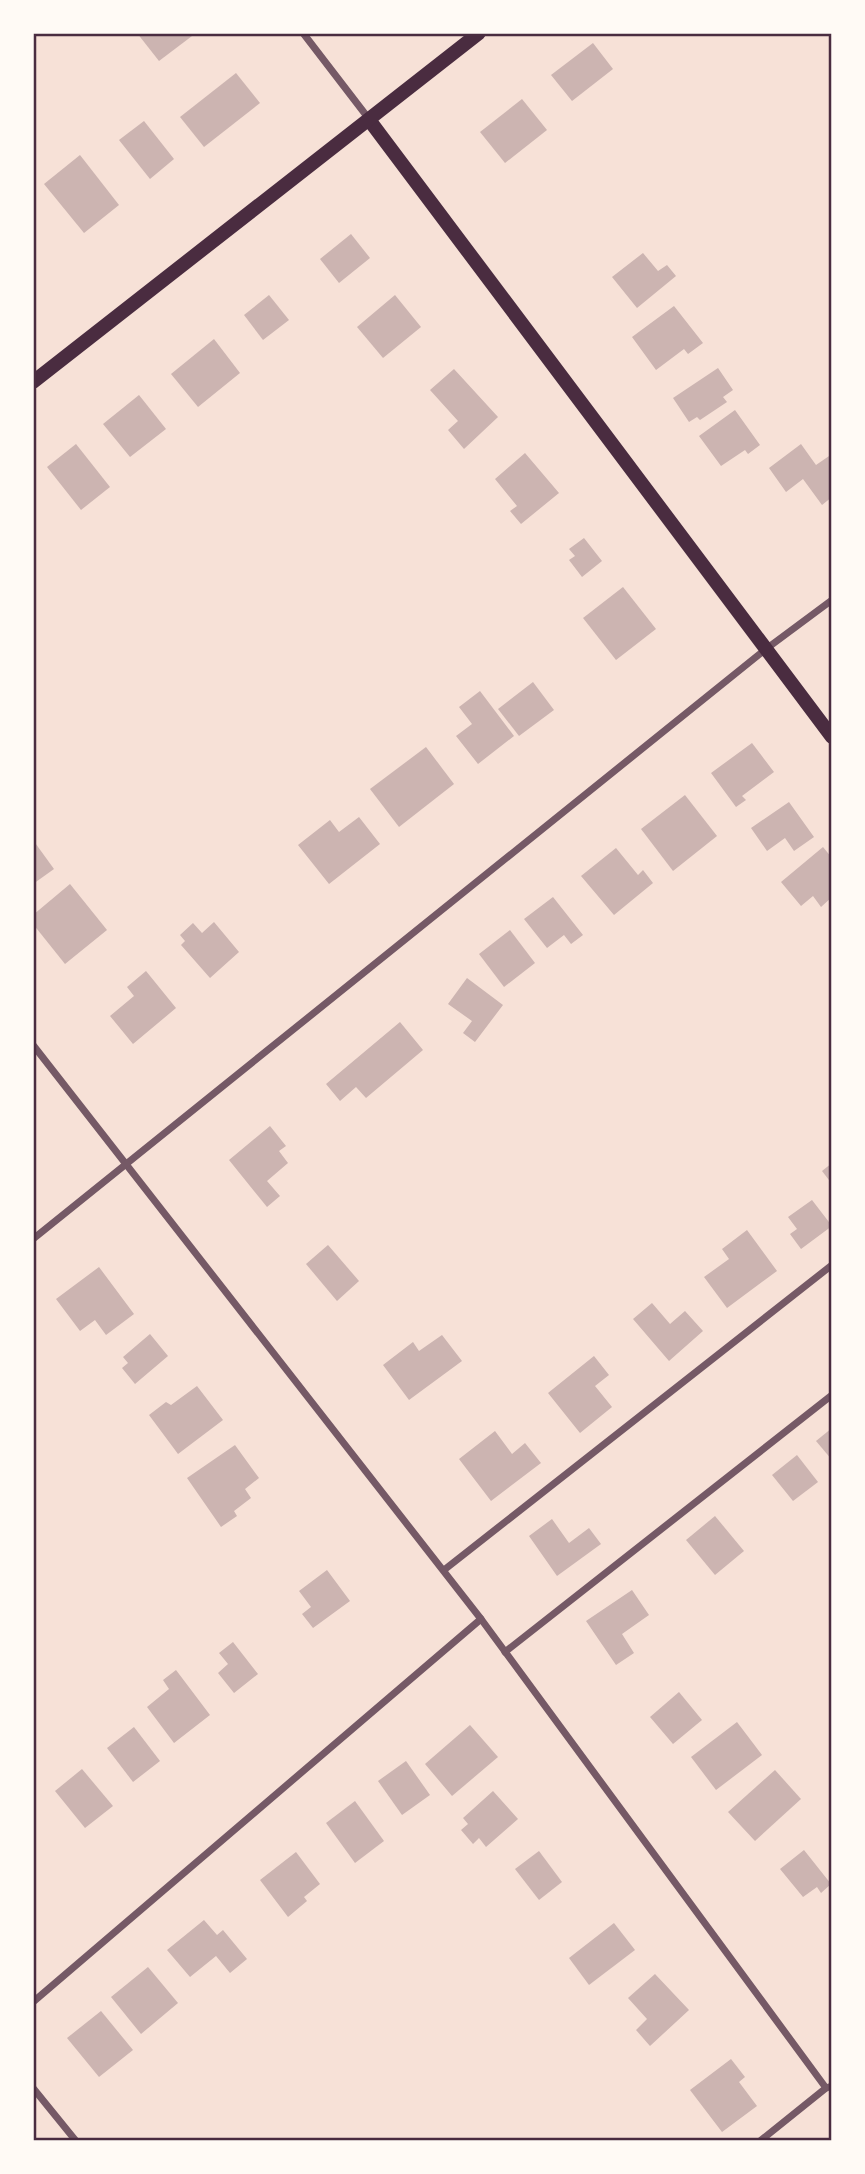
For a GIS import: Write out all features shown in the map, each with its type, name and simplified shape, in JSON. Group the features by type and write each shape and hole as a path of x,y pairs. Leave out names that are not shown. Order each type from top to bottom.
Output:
{"main road":[{"path":"33,382 480,33"},
{"path":"370,121 832,737"}],"street":[{"path":"303,33 370,121"},
{"path":"33,1239 766,649 832,600"},
{"path":"33,1045 444,1570 829,2087 760,2141"},
{"path":"444,1570 832,1265"},
{"path":"505,1652 832,1395"},
{"path":"33,2001 481,1619"},
{"path":"33,2088 76,2141"}],"building":[{"path":"137,33 196,33 159,61"},
{"path":"593,43 613,69 572,101 551,75"},
{"path":"236,73 260,103 204,147 180,117"},
{"path":"522,99 547,130 505,163 480,132"},
{"path":"144,121 174,159 150,179 119,140"},
{"path":"80,155 119,205 84,233 44,184"},
{"path":"351,234 370,258 339,283 320,259"},
{"path":"643,253 658,271 667,265 676,276 637,308 612,277"},
{"path":"269,295 289,320 263,340 244,315"},
{"path":"395,295 421,327 383,358 357,327"},
{"path":"674,306 703,343 688,354 684,349 656,370 632,337"},
{"path":"214,339 240,373 198,407 171,374"},
{"path":"718,368 733,390 723,397 727,402 700,420 697,417 689,422 673,398"},
{"path":"454,369 498,417 464,449 448,430 458,421 430,390"},
{"path":"139,395 166,429 130,457 103,424"},
{"path":"735,410 760,445 748,454 745,450 721,466 699,436"},
{"path":"76,444 110,487 81,510 47,467"},
{"path":"801,444 816,465 832,454 832,497 822,505 803,479 786,492 769,468"},
{"path":"525,453 559,493 521,524 510,511 517,506 495,479"},
{"path":"584,538 602,561 582,577 569,560 575,556 569,549"},
{"path":"623,587 656,629 616,660 583,618"},
{"path":"533,682 554,710 519,736 498,709"},
{"path":"480,691 514,736 478,764 456,736 472,724 459,707"},
{"path":"752,743 774,772 742,796 746,800 736,807 711,773"},
{"path":"426,747 454,784 399,827 370,789"},
{"path":"685,795 717,836 673,871 641,829"},
{"path":"789,802 814,837 794,851 785,838 767,851 751,828"},
{"path":"359,817 380,844 329,884 298,845 330,820 339,832"},
{"path":"33,840 54,869 33,884"},
{"path":"823,847 832,858 832,897 821,907 813,896 801,906 781,882"},
{"path":"616,848 638,875 643,870 653,883 614,915 581,876"},
{"path":"70,884 107,930 65,964 33,924 33,915"},
{"path":"553,897 583,935 571,944 564,935 547,948 524,919"},
{"path":"214,922 239,952 210,978 181,945 185,941 180,935 193,923 202,933"},
{"path":"510,930 535,963 504,987 479,954"},
{"path":"146,971 176,1008 133,1044 110,1016 134,996 127,987"},
{"path":"467,978 503,1005 475,1042 463,1033 472,1021 448,1004"},
{"path":"400,1022 423,1050 366,1098 356,1087 340,1101 326,1084"},
{"path":"270,1126 286,1146 279,1151 288,1163 267,1181 280,1196 267,1207 229,1160"},
{"path":"832,1163 832,1184 822,1171"},
{"path":"812,1200 832,1226 801,1249 790,1234 797,1229 788,1217"},
{"path":"747,1230 777,1271 727,1308 704,1277 729,1259 722,1249"},
{"path":"328,1245 359,1281 337,1301 306,1264"},
{"path":"99,1267 134,1314 106,1335 95,1320 80,1331 56,1299"},
{"path":"652,1303 670,1324 685,1311 703,1331 669,1361 633,1319"},
{"path":"150,1334 168,1356 135,1384 122,1368 128,1363 123,1357"},
{"path":"442,1335 462,1361 409,1400 383,1365 413,1342 419,1351"},
{"path":"594,1356 609,1375 595,1386 612,1407 580,1433 548,1393"},
{"path":"197,1386 223,1420 178,1454 149,1415 166,1402 171,1405"},
{"path":"832,1428 832,1460 816,1441"},
{"path":"495,1431 512,1454 525,1443 541,1463 491,1501 459,1459"},
{"path":"235,1445 259,1478 245,1489 251,1498 234,1511 237,1516 221,1527 187,1478"},
{"path":"797,1455 818,1482 793,1501 772,1475"},
{"path":"715,1516 744,1551 715,1575 686,1540"},
{"path":"552,1519 569,1543 589,1528 601,1544 557,1576 529,1536"},
{"path":"327,1570 350,1601 313,1628 302,1614 311,1607 299,1591"},
{"path":"632,1590 649,1615 622,1634 634,1653 616,1665 586,1621"},
{"path":"233,1642 258,1674 234,1693 218,1673 228,1664 219,1653"},
{"path":"176,1670 210,1715 174,1743 147,1707 169,1689 163,1680"},
{"path":"679,1692 702,1720 673,1744 650,1717"},
{"path":"737,1722 762,1755 716,1790 691,1757"},
{"path":"470,1725 498,1757 452,1796 425,1764"},
{"path":"134,1727 160,1761 133,1782 107,1748"},
{"path":"406,1761 430,1795 402,1815 378,1781"},
{"path":"82,1769 113,1806 85,1828 55,1791"},
{"path":"775,1770 801,1799 755,1841 728,1812"},
{"path":"493,1791 518,1819 486,1847 479,1838 473,1844 461,1830 468,1824 463,1818"},
{"path":"355,1801 384,1841 355,1863 326,1823"},
{"path":"804,1850 831,1884 821,1893 817,1887 803,1897 780,1869"},
{"path":"539,1851 562,1882 539,1900 515,1869"},
{"path":"296,1852 320,1884 304,1897 307,1901 288,1917 260,1880"},
{"path":"204,1920 217,1935 223,1930 247,1959 230,1973 216,1956 190,1977 167,1950"},
{"path":"614,1923 635,1950 589,1985 569,1958"},
{"path":"148,1967 178,2003 141,2034 111,1997"},
{"path":"655,1974 689,2010 650,2046 636,2030 647,2019 628,1998"},
{"path":"101,2011 133,2050 99,2077 67,2038"},
{"path":"731,2059 745,2077 739,2082 757,2106 722,2132 690,2090"}]}
